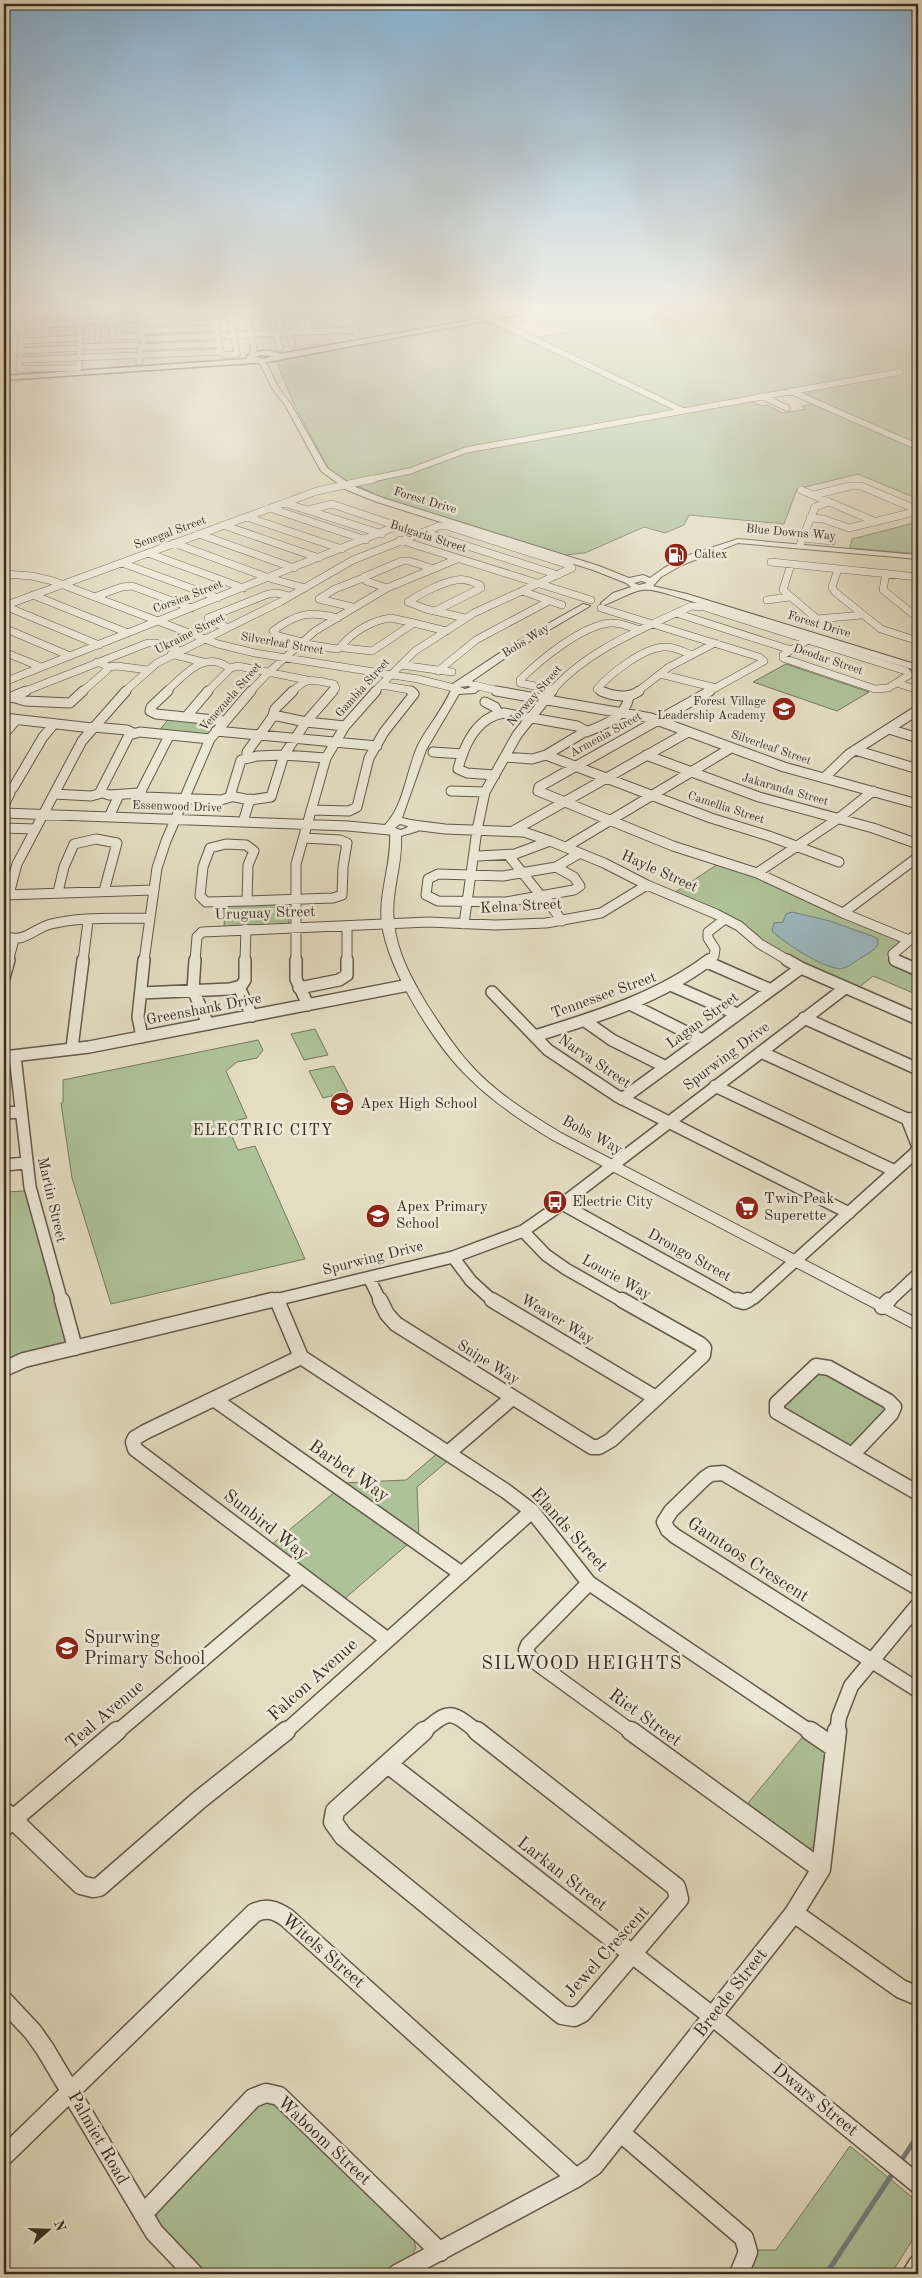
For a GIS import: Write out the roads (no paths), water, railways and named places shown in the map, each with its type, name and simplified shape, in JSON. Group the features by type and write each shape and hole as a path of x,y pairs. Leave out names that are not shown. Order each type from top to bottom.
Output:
{"street":[{"name":"Forest Drive","path":"296,418 320,464 329,473 345,485 380,500 918,668"},
{"name":"Senegal Street","path":"4,606 317,491 410,471 470,449 636,418"},
{"path":"852,418 918,447"},
{"path":"814,496 850,486 861,486 918,510"},
{"path":"801,490 876,522"},
{"path":"828,502 815,507 801,542 832,541"},
{"name":"Bulgaria Street","path":"285,503 763,659"},
{"path":"308,510 323,504 332,504 398,526 381,534"},
{"path":"270,508 366,540"},
{"path":"810,518 825,520 849,528 918,510"},
{"path":"247,517 342,549"},
{"path":"223,525 319,558"},
{"name":"Ukraine Street","path":"6,894 17,864 82,741 118,698 148,670 171,654 290,596 353,560 437,527 448,526 569,565 572,568"},
{"path":"424,532 558,575"},
{"path":"199,534 294,568"},
{"name":"Corsica Street","path":"6,680 381,534"},
{"name":"Blue Downs Way","path":"640,582 726,543 748,541 801,542 918,557"},
{"path":"174,544 269,578 305,588"},
{"path":"148,553 243,588"},
{"name":"Venezuela Street","path":"142,1037 138,1024 149,918 157,868 175,819 210,739 269,672 301,642 387,588 457,559"},
{"path":"322,600 319,599 335,589 402,561 409,561 434,569"},
{"path":"122,562 218,598"},
{"path":"771,562 918,577"},
{"path":"791,564 783,588 784,592 813,616 820,620 862,615"},
{"name":"Gambia Street","path":"308,1005 296,979 296,864 326,758 345,726 381,685 415,651 465,618 572,568"},
{"path":"838,569 833,590 883,630 918,641"},
{"name":"Silverleaf Street","path":"4,574 32,576 62,584 202,640 226,656 286,657 457,686"},
{"path":"143,578 152,574"},
{"path":"886,574 883,590 918,618"},
{"path":"364,578 366,581 387,588"},
{"path":"435,611 482,586 466,580 456,580 408,602 411,605 435,611 465,618"},
{"name":"Bobs Way","path":"396,859 393,827 407,799 421,750 449,705 457,686 487,668 524,641 566,617 610,598 640,582"},
{"path":"94,597 131,583 191,608"},
{"path":"522,591 562,605"},
{"path":"227,627 210,622 208,619 268,594 278,593 290,596"},
{"path":"33,595 128,633"},
{"path":"766,600 790,597"},
{"path":"308,612 308,608 322,600 352,607"},
{"path":"438,671 448,660 502,623 550,601"},
{"path":"4,606 99,644"},
{"name":"Norway Street","path":"464,924 477,830 485,792 517,735 564,678 602,650 691,606 704,607 808,640"},
{"path":"338,618 308,612 273,631 278,636 301,642 337,649 342,647 372,651 414,623"},
{"path":"676,613 791,650"},
{"path":"342,647 349,638 380,618 391,618 446,631"},
{"path":"554,690 524,685 520,683 520,680 528,670 570,641 602,624 613,622 640,630"},
{"path":"4,628 70,656"},
{"name":"Deodar Street","path":"808,640 909,673 909,676 888,688 871,688 783,658 784,655 808,640"},
{"path":"8,698 148,643 156,643 179,650"},
{"path":"692,655 668,647 659,647 632,661 597,689 605,693 629,696 660,674 715,643"},
{"path":"4,652 41,667"},
{"path":"171,654 203,662"},
{"path":"149,724 151,707 194,666 226,656 230,668"},
{"name":"Armenia Street","path":"562,802 538,791 539,786 763,664 763,659"},
{"path":"97,662 107,667 117,666 148,670"},
{"path":"401,664 452,672"},
{"path":"54,794 91,796 102,793 119,795 138,794 145,797 222,800 231,797 250,799 270,797 284,756 307,721 336,688 334,684 329,682 307,680 238,666 230,668 192,708 186,717"},
{"path":"8,698 25,701 70,703 105,672 107,667"},
{"name":"Bobs Way","path":"449,705 472,688 487,668"},
{"path":"660,674 716,688"},
{"path":"247,756 259,734 274,715 275,709 299,683 307,680"},
{"path":"897,683 918,690"},
{"path":"312,810 349,811 356,808 368,760 384,732 414,694 410,690 381,685"},
{"path":"457,686 472,688"},
{"name":"Silverleaf Street","path":"472,688 658,721 784,767 918,804"},
{"path":"505,757 532,759 546,755 586,731 606,724 620,713 629,701 629,696"},
{"path":"485,702 495,707 498,713"},
{"path":"824,778 855,750 918,710"},
{"path":"495,775 460,771 458,767 463,754 478,729 489,716 498,713 577,726 586,731"},
{"path":"274,715 345,726"},
{"path":"102,793 101,788 123,745 133,733 149,724 186,717 224,721"},
{"path":"4,718 127,730 133,733"},
{"path":"4,734 16,720"},
{"path":"5,790 13,788 43,737 54,724"},
{"path":"149,724 169,736 210,739"},
{"path":"889,729 918,738"},
{"path":"216,731 376,746"},
{"path":"513,831 688,732"},
{"path":"138,794 143,791 169,736"},
{"path":"566,847 731,748"},
{"path":"855,750 918,768"},
{"path":"433,752 463,754"},
{"name":"Camellia Street","path":"546,755 710,818 769,836 839,862"},
{"name":"Jakaranda Street","path":"646,755 759,797 840,818 918,844"},
{"path":"231,797 230,793 241,760 247,756 326,758"},
{"path":"4,805 10,793 5,790"},
{"path":"451,791 485,792"},
{"path":"757,873 840,818 873,791"},
{"path":"109,817 119,795"},
{"path":"243,822 250,799"},
{"name":"Bobs Way","path":"407,799 407,815 411,828 396,859 390,889 388,924 394,953 409,985 450,1048 472,1074 516,1111 556,1136 918,1326"},
{"path":"562,802 673,846 757,873 843,913 909,940"},
{"name":"Essenwood Drive","path":"4,813 393,827"},
{"path":"393,827 411,828"},
{"path":"4,828 35,829"},
{"name":"Hayle Street","path":"411,828 513,831 534,834 550,840 648,886 725,919 743,928 760,944 801,968 918,1019"},
{"path":"247,902 248,865 254,851 248,846 221,844 210,848 203,867 200,896 203,901 247,902 295,900 339,897 342,895 342,867 347,843 340,840 304,838"},
{"path":"58,892 64,867 74,844 86,839 111,840 117,843 104,891"},
{"path":"478,856 509,856 532,850 550,840"},
{"path":"556,867 565,870 581,885 574,890 506,902 434,900 427,896 426,893 428,879 435,875 503,876 556,867 580,853"},
{"path":"509,856 562,921"},
{"path":"843,913 918,857"},
{"name":"Kelna Street","path":"388,924 494,925 562,921 605,911 648,886"},
{"path":"6,894 153,890"},
{"path":"4,936 14,940 57,922 149,918"},
{"path":"725,919 708,932 707,936 716,951 714,956 707,962 771,990"},
{"path":"72,1048 88,921"},
{"name":"Uruguay Street","path":"193,990 199,934 207,931 388,924"},
{"path":"299,988 339,980 347,975 347,926"},
{"path":"141,993 239,987 245,980 246,929"},
{"path":"918,933 892,954 893,957 918,970"},
{"path":"4,978 14,940"},
{"name":"Tennessee Street","path":"535,1036 632,1004 673,986 707,962"},
{"name":"Lagan Street","path":"622,1099 801,968"},
{"name":"Greenshank Drive","path":"9,1056 142,1037 409,985"},
{"path":"673,986 737,1014"},
{"path":"239,987 252,1016"},
{"path":"845,988 804,1018 918,1069"},
{"path":"193,990 208,1024"},
{"name":"Narva Street","path":"492,992 548,1050 622,1099 849,1213"},
{"path":"632,1004 644,1012 702,1040"},
{"name":"Spurwing Drive","path":"4,1369 24,1360 453,1257 523,1230 562,1204 804,1018"},
{"path":"585,1021 612,1040 666,1067"},
{"path":"761,1052 913,1119"},
{"name":"Martin Street","path":"9,1056 20,1112 26,1163 41,1232 75,1348"},
{"path":"715,1086 895,1172"},
{"path":"4,1113 20,1112"},
{"name":"Drongo Street","path":"562,1204 740,1301 748,1301 754,1298 917,1150 913,1119"},
{"path":"4,1165 26,1163"},
{"name":"Lourie Way","path":"523,1230 546,1255 560,1265 700,1344 705,1352 703,1355 656,1398"},
{"name":"Weaver Way","path":"453,1257 471,1281 491,1300 656,1398"},
{"path":"882,1307 918,1274"},
{"name":"Snipe Way","path":"368,1278 387,1314 396,1324 592,1447 599,1447 611,1440 656,1398"},
{"path":"214,1399 301,1357 292,1340 276,1299"},
{"name":"Elands Street","path":"301,1357 507,1492 532,1511 589,1583 835,1748"},
{"path":"852,1455 891,1414 894,1407 888,1401 829,1368 816,1366 777,1403 777,1412 918,1493"},
{"path":"448,1453 512,1398"},
{"name":"Sunbird Way","path":"214,1399 139,1435 133,1442 135,1449 388,1640"},
{"name":"Barbet Way","path":"214,1399 462,1574"},
{"name":"Gamtoos Crescent","path":"918,1588 739,1480 723,1473 711,1474 705,1478 665,1518 665,1526 675,1536 918,1690"},
{"name":"Falcon Avenue","path":"7,1819 81,1885 93,1888 99,1887 199,1800 274,1742 532,1511"},
{"name":"Teal Avenue","path":"7,1819 301,1576"},
{"name":"Riet Street","path":"589,1583 528,1645 526,1650 530,1658 821,1869"},
{"name":"Breede Street","path":"397,2274 576,2178 594,2166 794,1913 821,1869 839,1717 844,1700 851,1686 918,1604"},
{"name":"Jewel Crescent","path":"454,1715 676,1887 679,1899 634,1955 582,2013 574,2017 562,2015 338,1831 333,1820 335,1811 440,1717 454,1715"},
{"name":"Larkan Street","path":"388,1764 712,2016"},
{"name":"Witels Street","path":"4,2156 254,1913 269,1908 277,1910 287,1918 576,2178"},
{"path":"794,1913 900,1989 912,1996 918,1996"},
{"name":"Palmiet Road","path":"4,2001 33,2032 154,2232 194,2274"},
{"name":"Dwars Street","path":"712,2016 918,2184"},
{"name":"Waboom Street","path":"143,2214 253,2098 259,2094 273,2093 279,2096 440,2252"},
{"path":"621,2133 744,2238 750,2251 749,2258 738,2274"},
{"path":"912,2274 918,2264"}],"water":[{"path":"792,912 830,921 872,936 878,939 877,945 872,951 847,967 837,968 828,966 796,949 772,931 774,923 783,922 786,914"}],"waterway":[{"path":"901,2161 918,2135"},
{"path":"826,2274 893,2173"}],"place":[{"name":"Caltex","path":"676,555"},
{"name":"Forest Village Leadership Academy","path":"784,709"},
{"name":"Apex High School","path":"342,1104"},
{"name":"Electric City","path":"555,1202"},
{"name":"Twin Peak Superette","path":"747,1208"},
{"name":"Apex Primary School","path":"378,1216"},
{"name":"Spurwing Primary School","path":"67,1648"}],"district":[{"name":"ELECTRIC CITY","path":"263,1131"},
{"name":"SILWOOD HEIGHTS","path":"582,1664"}]}
